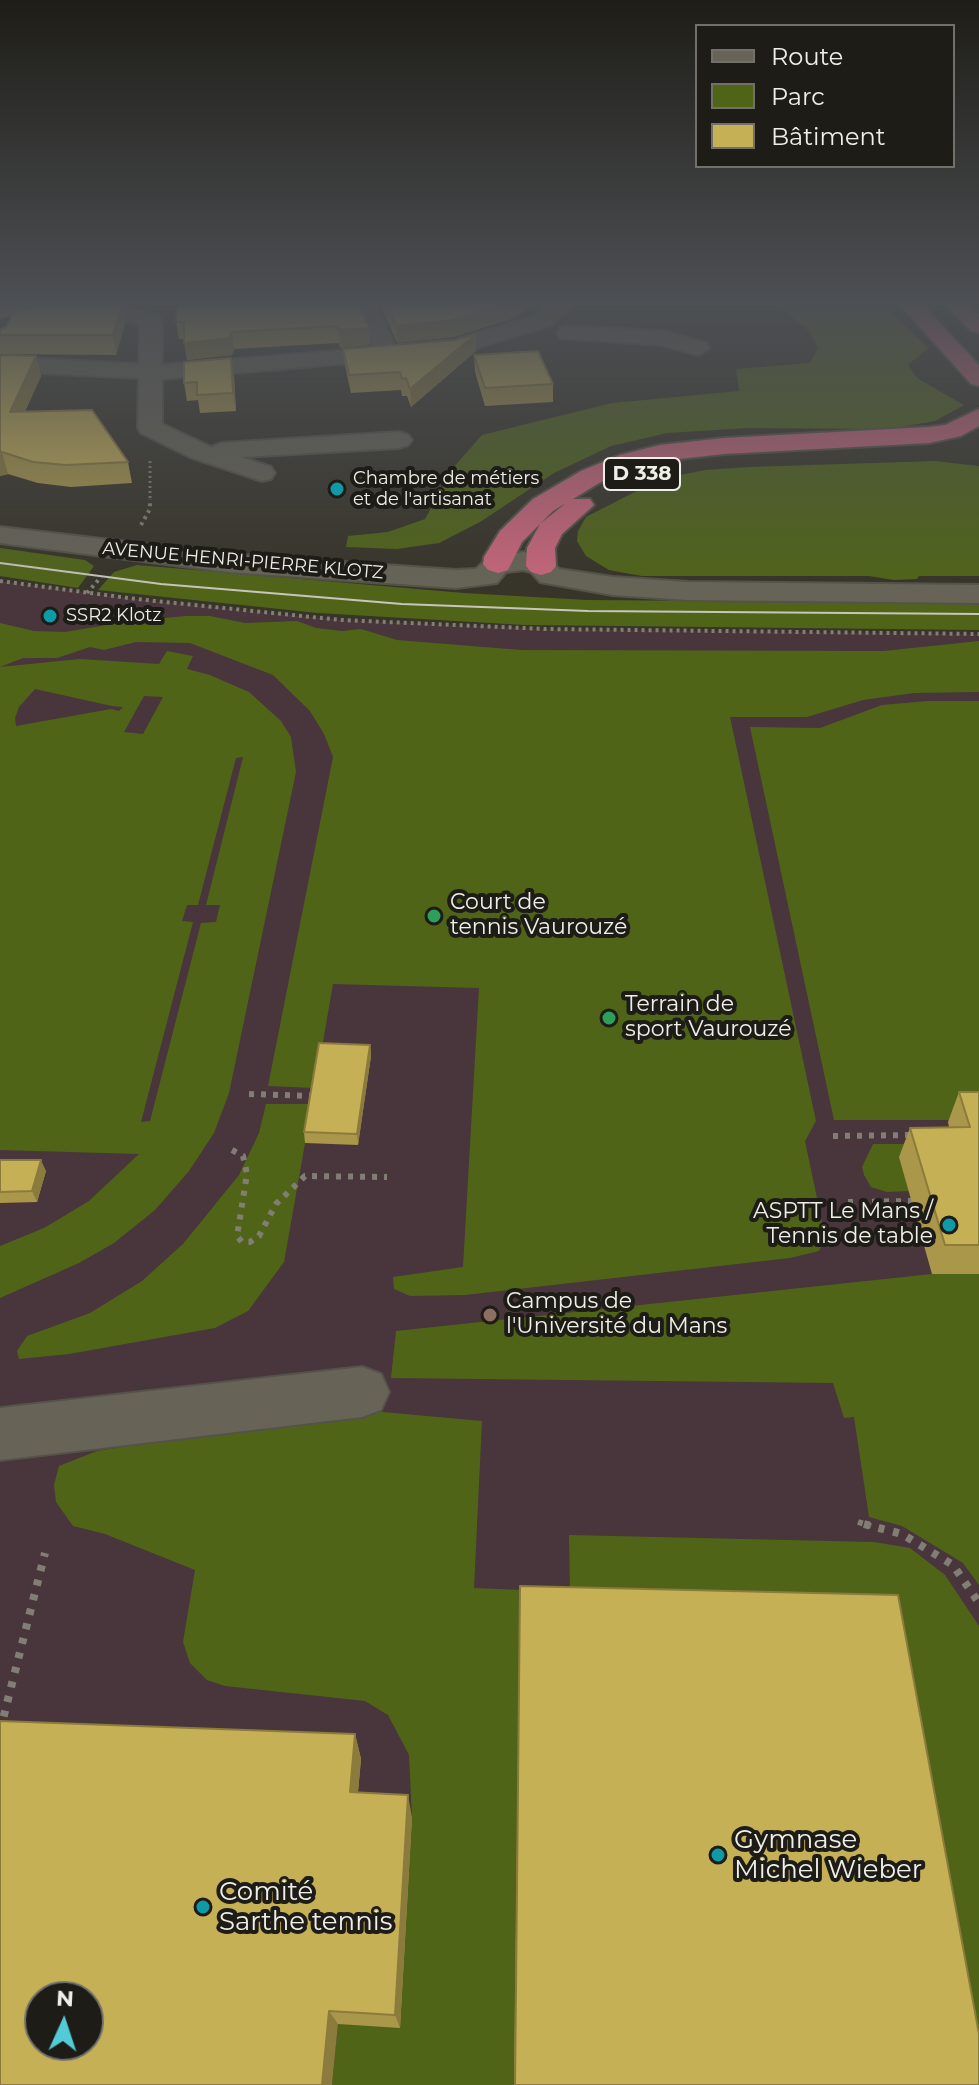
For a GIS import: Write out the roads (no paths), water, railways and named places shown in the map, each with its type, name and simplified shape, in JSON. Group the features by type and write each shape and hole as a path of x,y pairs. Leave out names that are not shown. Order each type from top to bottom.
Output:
{"highway":[{"name":"D 338","path":"522,524 543,505 590,477 629,461 660,453 724,446 904,439 952,431 979,416"},
{"name":"D 338","path":"518,578 541,548 550,530 562,519 605,489 678,463 787,453 934,450 967,454"},
{"path":"518,578 498,557 522,524"}],"street":[{"path":"151,397 150,428 199,452 262,473"},
{"path":"199,452 399,440"},
{"path":"229,563 423,563 479,551 522,524"},
{"name":"AVENUE HENRI-PIERRE KLOTZ","path":"0,535 229,563 456,579 518,578 688,591 979,594"},
{"path":"0,1434 362,1392"}],"tram line":[{"path":"0,563 161,584 402,604 588,611 979,614"}],"place":[{"name":"Chambre de métiers et de l'artisanat","path":"337,489"},
{"name":"SSR2 Klotz","path":"50,616"},
{"name":"Court de tennis Vaurouzé","path":"434,916"},
{"name":"Terrain de sport Vaurouzé","path":"609,1018"},
{"name":"ASPTT Le Mans / Tennis de table","path":"949,1225"},
{"name":"Campus de l'Université du Mans","path":"490,1315"},
{"name":"Gymnase Michel Wieber","path":"718,1855"},
{"name":"Comité Sarthe tennis","path":"203,1907"}]}
